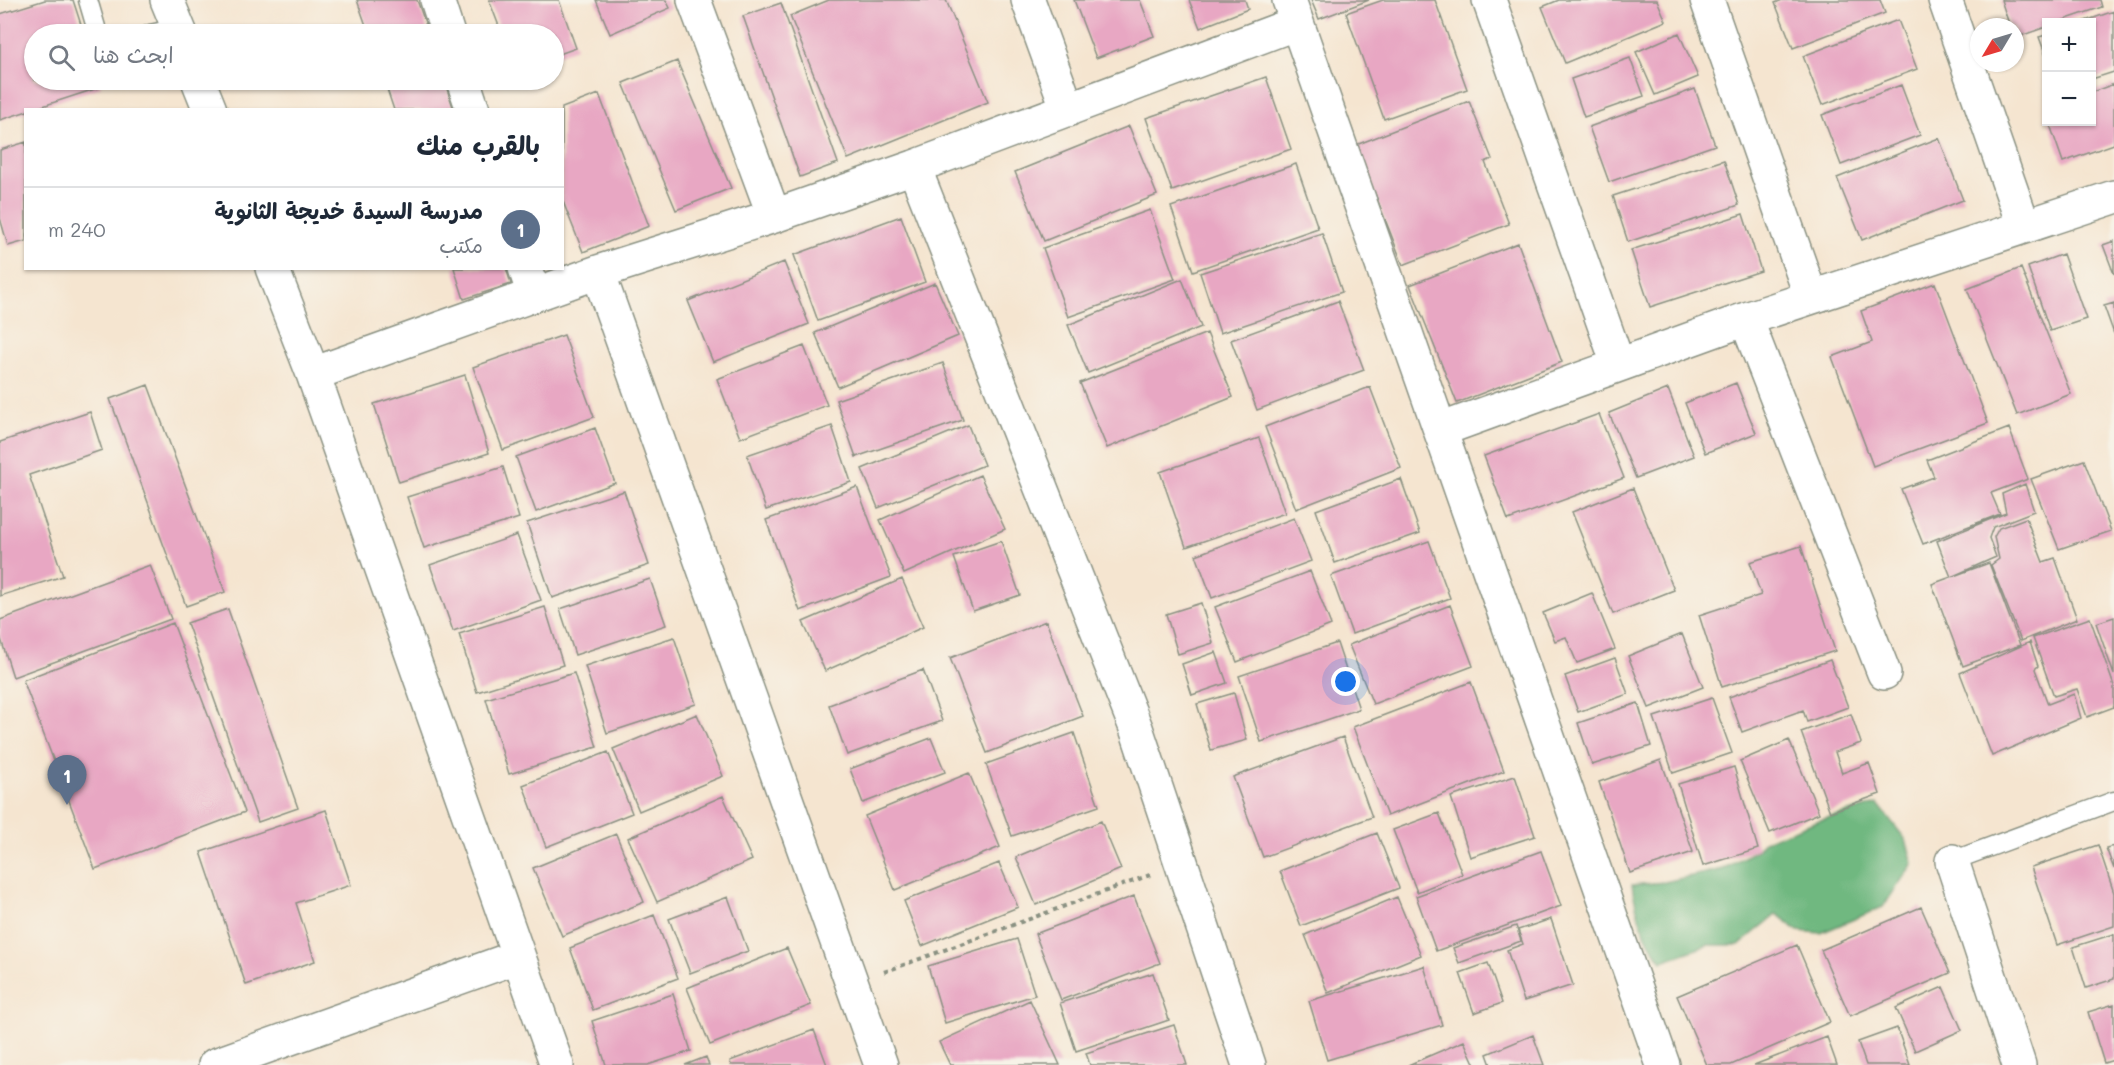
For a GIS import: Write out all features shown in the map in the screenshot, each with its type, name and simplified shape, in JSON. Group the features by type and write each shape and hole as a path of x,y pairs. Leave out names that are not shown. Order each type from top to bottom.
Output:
{"street":[{"path":"437,0 445,24"},
{"path":"694,0 774,216"},
{"path":"1028,0 1068,110"},
{"path":"1489,0 1618,364"},
{"path":"1707,0 1811,297"},
{"path":"1945,0 2024,227"},
{"path":"313,374 530,282 598,272 774,216 1068,110 1293,11 1663,1065"},
{"path":"202,90 209,108"},
{"path":"466,90 472,108"},
{"path":"914,167 1136,728 1249,1065"},
{"path":"1440,430 1746,319 2114,197"},
{"path":"273,270 313,374 557,1065"},
{"path":"598,272 881,1065"},
{"path":"1746,319 1884,673"},
{"path":"1952,861 2019,1065"},
{"path":"215,1065 518,957"}],"lane":[{"path":"88,0 95,24"},
{"path":"1952,861 2114,801"}],"path":[{"path":"852,984 1182,863"}],"green space":[{"path":"1878,804 1906,840 1913,863 1883,907 1821,933 1798,931 1777,914 1739,945 1708,945 1662,961 1655,952 1642,925 1632,885 1665,882 1723,869 1758,849 1764,841 1817,821"}],"building":[{"path":"45,0 73,0 81,24 24,24 24,90 92,90 37,108 24,108 24,112 0,120 0,14"},
{"path":"357,0 417,0 425,24 365,24"},
{"path":"489,0 559,0 576,48 564,52 564,24 498,24"},
{"path":"596,0 666,0 670,8 610,34"},
{"path":"829,0 946,0 988,102 848,159 790,16"},
{"path":"1074,0 1140,0 1154,36 1096,58"},
{"path":"1189,0 1245,0 1248,9 1200,28"},
{"path":"1311,0 1369,0 1319,19"},
{"path":"1383,0 1435,0 1467,89 1384,119 1346,13"},
{"path":"1559,0 1657,0 1666,21 1565,63 1542,7"},
{"path":"1782,0 1880,0 1885,13 1793,48 1775,3"},
{"path":"2001,0 2100,0 2102,7 2070,18 2042,18 2042,28 2024,35 2024,18 2007,18"},
{"path":"781,3 838,163 800,177 743,16"},
{"path":"2114,11 2114,72 2096,78 2096,18 2094,18"},
{"path":"1898,20 1917,69 1822,105 1803,56"},
{"path":"1679,33 1698,77 1655,95 1636,52"},
{"path":"1630,58 1644,96 1584,117 1571,79"},
{"path":"677,61 731,188 676,210 623,83"},
{"path":"1266,77 1291,149 1172,191 1146,118"},
{"path":"2114,84 2114,144 2063,162 2050,126 2096,126 2096,91"},
{"path":"1901,85 1920,135 1841,165 1822,115"},
{"path":"1695,89 1715,145 1609,182 1589,127"},
{"path":"387,90 447,90 453,108 393,108"},
{"path":"599,94 649,226 583,252 564,204 564,108 562,108"},
{"path":"1469,101 1492,159 1485,162 1509,224 1403,265 1356,145"},
{"path":"1129,126 1157,195 1044,241 1015,172"},
{"path":"1939,138 1963,200 1862,240 1837,178"},
{"path":"24,143 24,242 8,246 0,218 0,150"},
{"path":"1724,160 1739,205 1628,242 1613,196"},
{"path":"1296,164 1318,228 1193,271 1171,207"},
{"path":"1150,210 1175,279 1068,317 1043,248"},
{"path":"1743,214 1761,271 1650,307 1631,250"},
{"path":"901,216 925,282 818,321 794,255"},
{"path":"1322,233 1342,292 1220,333 1200,273"},
{"path":"2114,241 2114,274 2103,245"},
{"path":"1518,243 1562,362 1457,403 1410,285"},
{"path":"2063,254 2086,319 2050,331 2028,267"},
{"path":"784,262 809,324 713,362 688,301"},
{"path":"2021,268 2071,394 2017,415 1967,289"},
{"path":"455,270 507,270 511,284 464,299"},
{"path":"1182,279 1201,327 1088,373 1068,325"},
{"path":"935,283 958,336 838,387 815,333"},
{"path":"1935,283 1988,423 1873,466 1832,357 1872,342 1861,311"},
{"path":"1338,301 1364,370 1257,410 1231,340"},
{"path":"2114,303 2114,334 2104,306"},
{"path":"1207,333 1233,397 1107,448 1080,383"},
{"path":"564,335 594,417 503,450 473,367"},
{"path":"804,346 827,405 740,438 717,379"},
{"path":"943,363 963,420 856,457 836,400"},
{"path":"465,375 489,453 399,482 374,404"},
{"path":"1736,383 1756,433 1705,453 1685,403"},
{"path":"148,385 225,592 186,606 110,399"},
{"path":"1370,387 1401,468 1296,509 1265,427"},
{"path":"1668,389 1694,456 1636,478 1609,413"},
{"path":"90,412 102,450 29,475 63,576 0,596 0,442"},
{"path":"1599,414 1624,478 1508,520 1484,456"},
{"path":"968,425 984,465 878,508 862,469"},
{"path":"832,426 851,482 766,510 747,455"},
{"path":"595,428 615,483 536,512 516,457"},
{"path":"2009,428 2028,479 1991,493 2000,514 1923,544 1901,489 1934,477 1927,460"},
{"path":"1259,438 1285,513 1186,547 1160,472"},
{"path":"2084,460 2111,531 2059,549 2031,479"},
{"path":"503,467 519,518 424,548 407,497"},
{"path":"980,475 1005,529 904,574 880,520"},
{"path":"1401,479 1420,533 1335,563 1316,510"},
{"path":"2025,484 2034,511 1993,527 1989,538 1996,557 1951,577 1937,541 2006,513 2002,494"},
{"path":"857,487 891,577 800,611 766,520"},
{"path":"1633,488 1674,590 1613,614 1572,512"},
{"path":"624,491 649,565 552,598 527,523"},
{"path":"1294,518 1311,561 1212,598 1196,555"},
{"path":"2026,518 2043,562 2055,558 2077,619 2021,641 1991,565 1999,559 1994,537 1999,528"},
{"path":"517,535 541,600 453,631 430,565"},
{"path":"1001,541 1020,595 973,611 954,557"},
{"path":"1429,541 1450,598 1352,634 1331,576"},
{"path":"1801,546 1835,651 1722,687 1699,615 1761,595 1750,562"},
{"path":"1989,563 2020,645 1963,666 1932,584"},
{"path":"150,565 171,619 13,677 0,636 0,620"},
{"path":"1310,571 1331,625 1237,662 1215,607"},
{"path":"650,579 666,625 575,655 560,609"},
{"path":"902,579 923,627 825,671 803,622"},
{"path":"1592,593 1615,649 1577,663 1566,637 1555,641 1543,613"},
{"path":"1201,603 1213,643 1178,654 1166,614"},
{"path":"1450,605 1473,666 1373,704 1349,645"},
{"path":"545,607 563,665 477,692 459,634"},
{"path":"228,609 298,808 258,822 187,623"},
{"path":"2114,617 2114,675 2096,623"},
{"path":"2090,618 2114,686 2114,707 2087,717 2077,689 2054,696 2033,638"},
{"path":"1046,621 1083,716 987,753 950,658"},
{"path":"173,623 245,812 95,869 23,680"},
{"path":"1682,634 1703,687 1649,708 1628,656"},
{"path":"674,637 696,704 607,733 585,666"},
{"path":"2030,642 2038,666 2035,669 2048,704 2074,694 2081,718 1992,756 1960,673"},
{"path":"1337,643 1359,709 1261,742 1239,676"},
{"path":"1216,652 1227,683 1192,695 1182,664"},
{"path":"1615,658 1628,694 1578,712 1565,676"},
{"path":"1830,660 1848,707 1807,722 1803,710 1742,732 1729,697"},
{"path":"923,670 942,721 847,755 829,705"},
{"path":"574,673 597,747 509,774 486,699"},
{"path":"1471,682 1504,771 1387,816 1353,727"},
{"path":"1234,693 1247,740 1211,750 1197,704"},
{"path":"1712,698 1732,753 1673,773 1654,717"},
{"path":"1638,703 1651,746 1592,765 1578,723"},
{"path":"697,714 723,776 639,811 613,749"},
{"path":"1851,714 1861,743 1835,752 1842,773 1869,763 1880,794 1830,812 1801,732"},
{"path":"1074,733 1099,806 1012,836 986,764"},
{"path":"1343,737 1372,817 1263,857 1233,777"},
{"path":"931,738 945,772 863,803 850,769"},
{"path":"1789,740 1819,813 1770,833 1740,761"},
{"path":"608,752 632,813 546,847 523,785"},
{"path":"1661,760 1693,852 1630,873 1599,782"},
{"path":"1734,767 1758,849 1703,866 1678,784"},
{"path":"969,773 1000,847 895,890 865,816"},
{"path":"1515,776 1535,836 1470,857 1451,797"},
{"path":"723,796 752,860 657,902 628,838"},
{"path":"326,810 351,885 296,903 315,961 246,985 201,852"},
{"path":"1439,813 1462,874 1417,892 1393,830"},
{"path":"1101,821 1121,869 1036,905 1016,857"},
{"path":"1377,833 1399,888 1301,926 1280,871"},
{"path":"616,834 644,902 562,936 533,868"},
{"path":"2098,845 2114,893 2114,926 2057,945 2031,867"},
{"path":"2114,846 2114,869 2106,848"},
{"path":"1541,851 1561,906 1436,951 1416,896"},
{"path":"999,863 1018,907 922,946 904,901"},
{"path":"1134,896 1160,963 1061,1000 1035,934"},
{"path":"728,897 748,951 690,973 669,919"},
{"path":"1397,897 1421,955 1328,993 1305,935"},
{"path":"1921,907 1950,973 1850,1016 1821,950"},
{"path":"654,915 678,978 593,1010 570,948"},
{"path":"1551,919 1573,985 1524,1001 1507,950 1523,944 1518,930"},
{"path":"1516,926 1521,941 1459,963 1453,948"},
{"path":"2114,934 2114,979 2086,988 2073,947"},
{"path":"1017,939 1035,995 945,1023 928,966"},
{"path":"1797,945 1830,1022 1731,1065 1707,1065 1677,996"},
{"path":"787,948 811,1005 710,1045 687,988"},
{"path":"1488,963 1502,1003 1474,1013 1460,973"},
{"path":"1424,966 1442,1025 1327,1060 1309,1001"},
{"path":"1153,973 1169,1020 1076,1051 1060,1003"},
{"path":"1943,987 1962,1030 1915,1051 1896,1008"},
{"path":"673,994 691,1051 648,1065 606,1065 592,1021"},
{"path":"1030,1000 1060,1065 950,1065 939,1042"},
{"path":"2114,1004 2114,1060 2104,1063 2088,1012"},
{"path":"1174,1025 1187,1065 1090,1065 1086,1053"},
{"path":"1897,1028 1910,1065 1866,1065 1858,1042"},
{"path":"814,1030 827,1065 731,1065 730,1061"},
{"path":"1533,1035 1544,1065 1491,1065 1487,1054"},
{"path":"1827,1037 1837,1065 1754,1065"},
{"path":"1464,1041 1475,1065 1408,1065"},
{"path":"706,1057 709,1065 685,1065"}],"place":[{"name":"مدرسة السيدة خديجة الثانوية","path":"67,805"}]}
